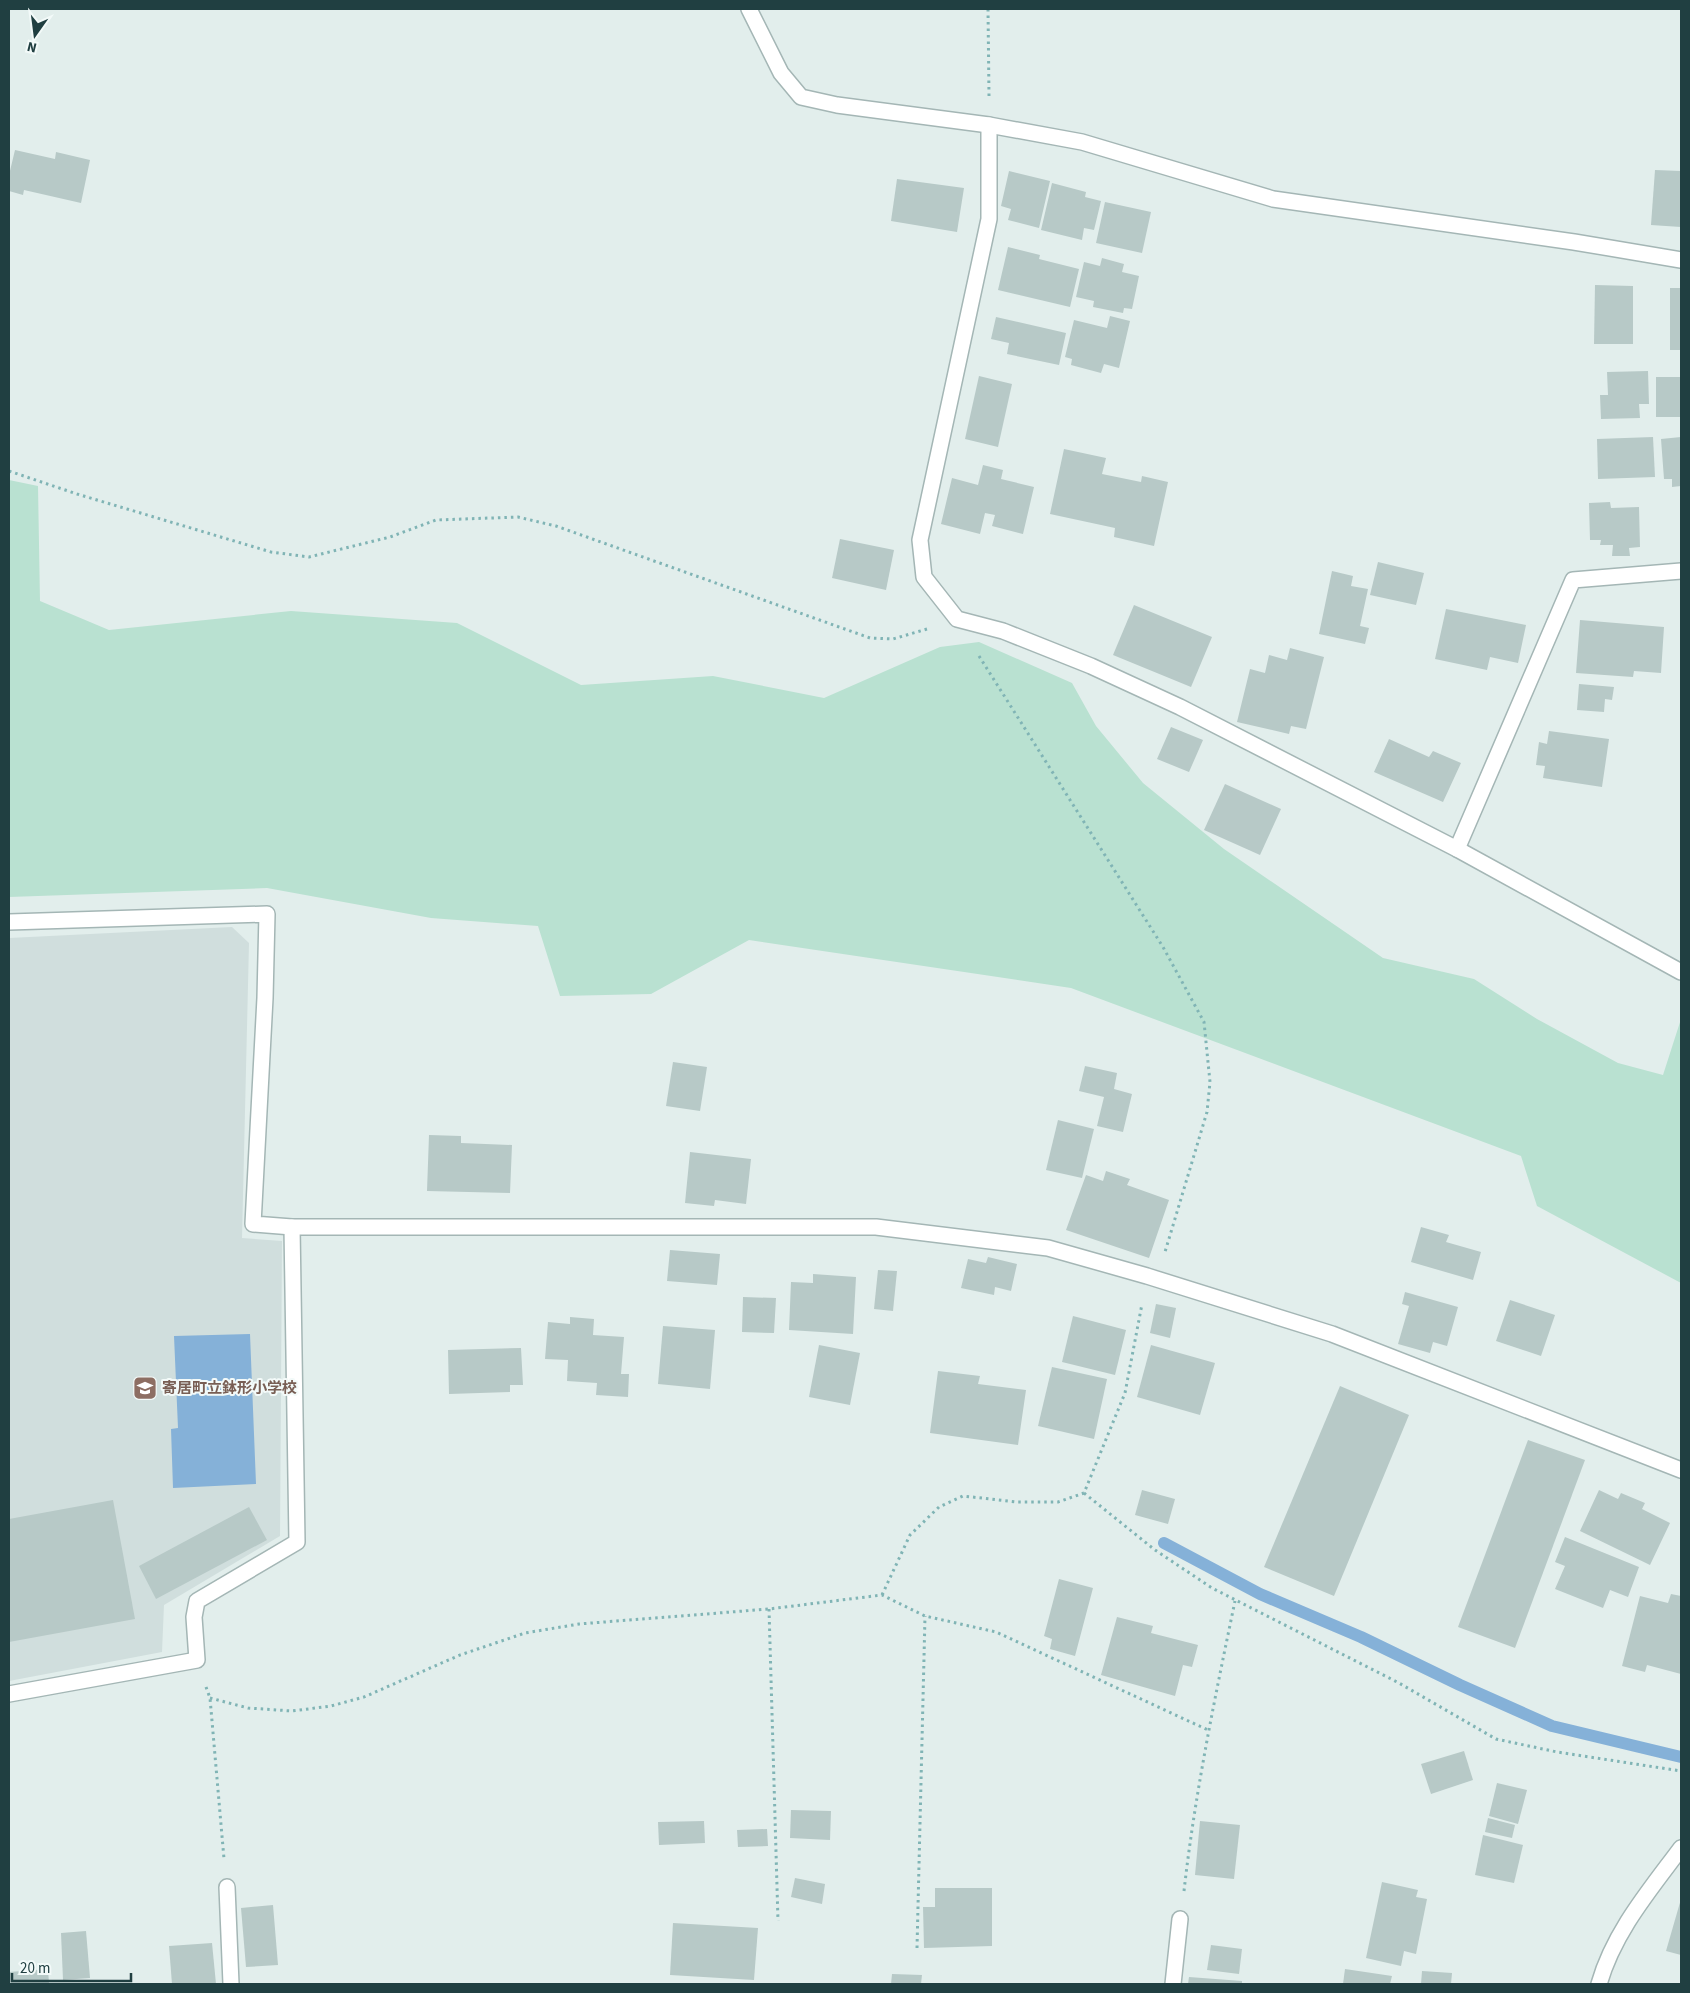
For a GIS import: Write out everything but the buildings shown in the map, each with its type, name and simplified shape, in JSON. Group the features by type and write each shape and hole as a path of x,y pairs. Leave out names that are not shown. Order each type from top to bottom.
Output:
{"street":[{"path":"749,9 781,72 801,97 837,105 989,125 1082,142 1273,199 1681,260"},
{"path":"989,125 989,219 920,540 924,577 957,619 1003,631 1091,666 1180,707 1457,850 1681,972"},
{"path":"1457,850 1573,580 1681,571"},
{"path":"9,922 267,914 265,998 253,1224 292,1227 876,1227 1048,1248 1152,1277 1332,1334 1681,1470"},
{"path":"9,1694 197,1660 194,1617 197,1601 297,1542 292,1227"},
{"path":"1599,1984 1602,1973 1624,1925 1681,1848"},
{"path":"227,1887 231,1984"},
{"path":"1173,1984 1180,1919"}],"path":[{"path":"988,9 989,125"},
{"path":"9,471 77,494 272,552 309,557 390,536 436,520 518,517 556,526 870,638 893,639 957,619 1163,947 1204,1022 1210,1082 1207,1112 1152,1277 1125,1394 1084,1493 1058,1502 1017,1502 963,1496 939,1508 910,1535 882,1595"},
{"path":"1084,1493 1155,1550 1212,1588 1399,1683 1496,1739 1557,1752 1681,1771"},
{"path":"210,1698 248,1708 292,1711 331,1706 364,1697 451,1658 525,1633 579,1624 769,1609 882,1595 925,1616 996,1632 1208,1730"},
{"path":"1180,1919 1189,1840 1208,1730 1235,1601"},
{"path":"769,1609 778,1922"},
{"path":"917,1948 925,1616"},
{"path":"197,1660 210,1698 227,1887"}],"shaded area":[{"name":"寄居町立鉢形小学校","path":"232,927 249,943 242,1238 282,1241 280,1536 164,1605 162,1652 9,1681 9,938"}],"green space":[{"path":"9,480 38,486 40,601 109,630 291,611 457,623 581,685 713,676 824,698 940,647 979,642 1072,683 1096,726 1143,783 1224,849 1383,958 1474,979 1537,1019 1618,1063 1663,1075 1681,1019 1681,1283 1537,1206 1521,1156 1071,988 749,940 651,994 560,996 538,926 431,918 267,888 9,897"}],"water":[{"path":"250,1334 256,1484 173,1488 171,1429 178,1428 174,1336"}],"waterway":[{"path":"1164,1543 1260,1594 1361,1637 1460,1685 1552,1726 1681,1757"}],"place":[{"name":"寄居町立鉢形小学校","path":"145,1388"}]}
